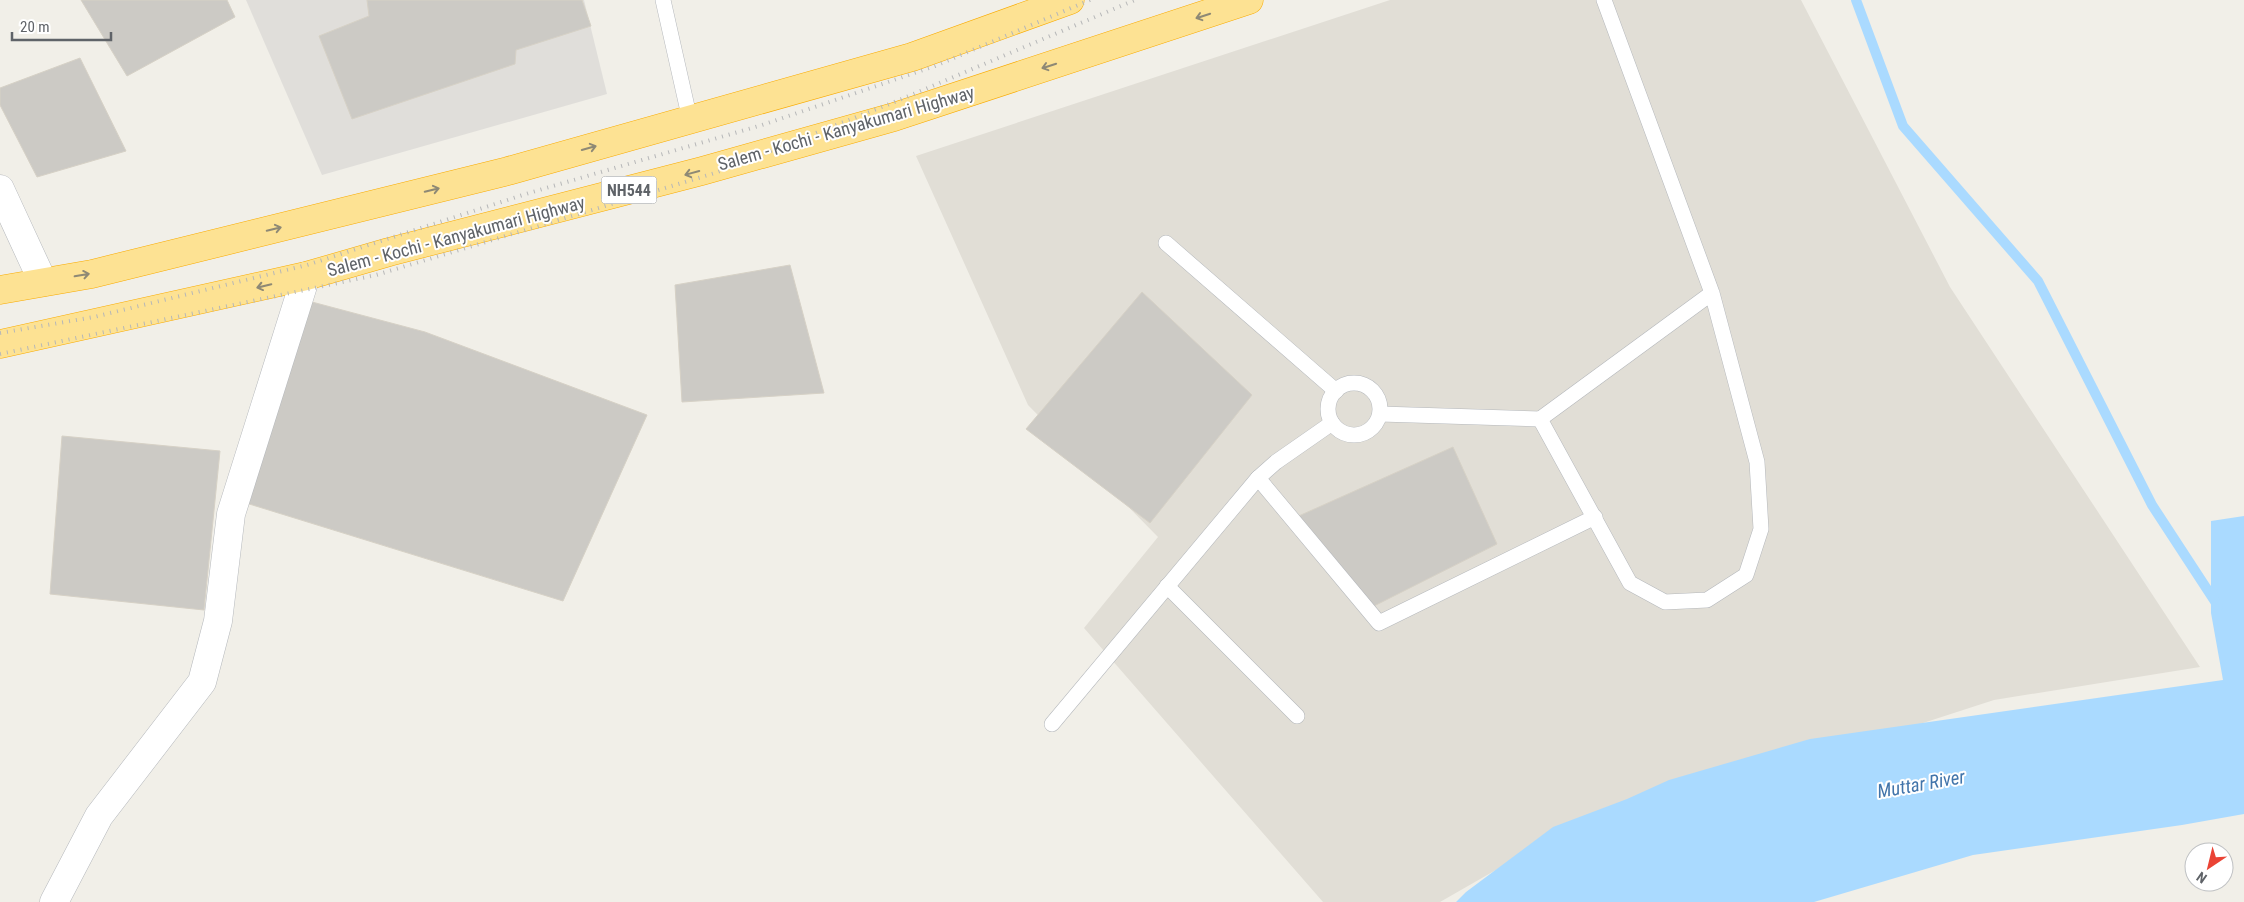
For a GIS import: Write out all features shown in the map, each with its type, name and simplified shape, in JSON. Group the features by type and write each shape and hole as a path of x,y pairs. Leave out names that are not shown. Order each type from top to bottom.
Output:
{"highway":[{"path":"0,290 92,274 508,171 912,57 1070,0"},
{"name":"Salem - Kochi - Kanyakumari Highway","path":"0,344 306,276 389,252 702,171 894,117 1249,0"}],"street":[{"path":"0,189 43,282"},
{"path":"54,902 99,816 202,682 218,622 231,514 306,276"}],"lane":[{"path":"662,0 690,120"},
{"path":"1540,419 1630,583 1665,602 1707,600 1746,575 1762,529 1757,462 1712,293 1604,0"},
{"path":"1166,243 1336,391"},
{"path":"1380,414 1540,419 1712,293"},
{"path":"1350,384 1366,386 1377,398 1380,414 1377,422 1364,433 1347,434 1332,423 1329,415 1329,406 1331,398 1336,391 1350,384"},
{"path":"1052,724 1258,478 1276,462 1332,423"},
{"path":"1258,478 1380,623 1595,517"},
{"path":"1167,586 1297,716"}],"shaded area":[{"path":"246,0 584,0 607,94 322,175"},
{"path":"1390,0 1801,0 1950,287 2200,667 1994,700 1531,850 1440,902 1323,902 1084,628 1158,537 1028,405 916,156"}],"water":[{"name":"Muttar River","path":"2244,516 2244,814 2182,825 1973,855 1814,902 1456,902 1466,892 1553,827 1627,799 1669,780 1810,739 2223,680 2211,613 2211,521"}],"building":[{"path":"81,0 227,0 235,17 127,76"},
{"path":"367,0 582,0 591,26 516,50 515,64 352,119 319,36 369,16"},
{"path":"80,58 126,151 37,177 0,105 0,88"},
{"path":"790,265 824,393 682,402 675,285"},
{"path":"1142,292 1252,395 1150,523 1026,429"},
{"path":"312,302 425,332 647,415 563,601 246,503"},
{"path":"62,436 220,451 204,610 50,594"},
{"path":"1453,447 1497,544 1368,609 1292,519"}],"waterway":[{"path":"1856,0 1903,126 2038,281 2152,505 2218,606"}],"railway":[{"path":"0,333 94,317 307,265 529,193 762,125 935,66 1090,0"},
{"path":"0,354 376,275 715,173 897,101 1135,0"}]}
